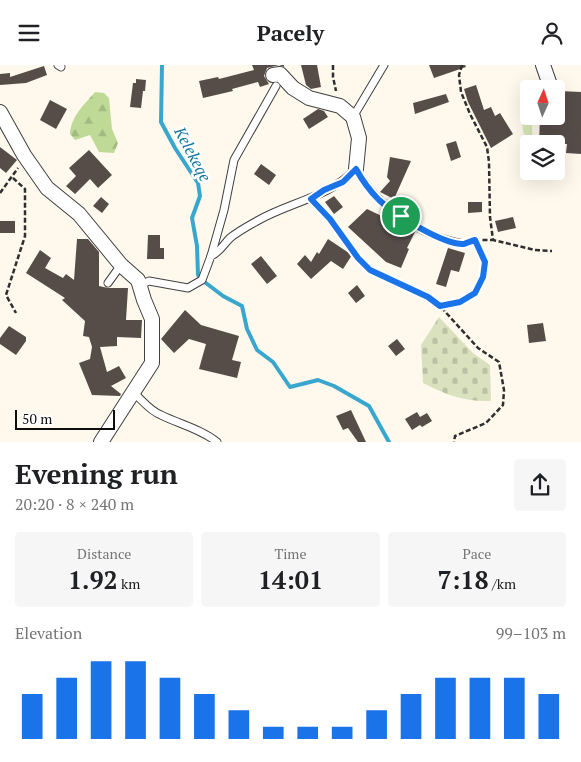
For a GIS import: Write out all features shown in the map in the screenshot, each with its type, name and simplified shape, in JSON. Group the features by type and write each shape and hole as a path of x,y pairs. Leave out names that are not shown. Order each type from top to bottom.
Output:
{"street":[{"path":"543,65 548,80"},
{"path":"273,75 280,74 293,88 308,98 340,106 353,117 359,138 356,169"},
{"path":"0,112 24,155 47,188 79,214 121,265 138,281 152,319 152,363 101,442"}],"lane":[{"path":"353,117 384,65"},
{"path":"140,285 149,281 188,288 202,281 224,210 234,160 270,100 273,75"},
{"path":"211,256 218,253 231,237 258,220 311,199 324,190 343,182 356,169 364,183 380,201 401,216 447,241 464,244"},
{"path":"108,283 121,265"},
{"path":"134,393 159,415 208,435 217,442"}],"path":[{"path":"333,65 333,77 340,106"},
{"path":"462,65 459,75 461,92 487,147 490,217 493,240"},
{"path":"0,193 12,178 24,155"},
{"path":"12,178 25,189 25,236 6,295 16,313"},
{"path":"311,199 330,219 358,258 370,270 422,294 440,306 478,348 499,363 504,390 503,405 486,423 455,436 454,442"},
{"path":"440,306 460,302 475,293 483,277 485,262 475,240"},
{"path":"464,244 475,240 493,240 535,250 552,251"}],"green space":[{"path":"95,92 104,93 109,98 112,129 118,143 114,153 99,152 90,135 75,140 70,134 75,116"},
{"path":"532,125 532,135 524,135 523,126"},
{"path":"439,317 473,353 490,365 491,401 456,397 423,383 421,345"}],"building":[{"path":"252,65 279,65 267,68 264,76 269,84 260,87 258,82 232,89 233,91 203,98 199,81 218,77 219,79 254,70"},
{"path":"301,65 317,65 321,87 311,89 306,85"},
{"path":"429,65 465,65 466,67 434,78"},
{"path":"44,66 47,75 26,83 0,85 0,74 10,73 10,77"},
{"path":"136,79 146,80 141,108 130,107 133,83 136,83"},
{"path":"476,85 484,110 491,107 495,116 500,113 513,134 491,148 468,102 464,89"},
{"path":"565,91 581,92 581,154 566,153 565,135 539,135 540,125 565,125"},
{"path":"446,94 449,102 415,114 413,103"},
{"path":"50,100 67,109 56,129 40,120"},
{"path":"318,109 324,111 328,117 309,129 303,119"},
{"path":"456,141 461,157 451,161 446,144"},
{"path":"0,147 17,160 6,173 0,168"},
{"path":"89,150 112,175 98,188 90,179 75,194 66,186 76,176 69,168"},
{"path":"390,157 411,161 394,199 380,192 390,181 387,177"},
{"path":"261,164 276,175 269,185 254,174"},
{"path":"334,196 343,207 334,214 325,202"},
{"path":"101,197 109,204 102,213 93,206"},
{"path":"468,202 482,202 482,212 468,213"},
{"path":"367,209 415,232 407,248 409,249 401,268 386,262 348,227"},
{"path":"513,217 516,228 498,232 495,221"},
{"path":"0,221 15,221 15,233 0,233"},
{"path":"148,235 160,235 160,248 164,248 164,259 147,259"},
{"path":"77,239 88,239 99,252 99,286 128,288 126,320 142,320 141,338 117,337 117,346 100,347 107,372 119,366 126,378 111,386 121,394 120,396 92,395 79,363 90,359 92,347 89,337 83,336 85,321 62,300 65,298 26,273 40,250 51,258 45,268 63,278 66,274 74,280"},
{"path":"328,239 352,255 343,269 331,261 311,279 297,264 305,255 311,262 317,252 319,254"},
{"path":"448,248 465,253 459,272 451,270 446,287 436,284"},
{"path":"261,256 277,276 267,284 251,264"},
{"path":"357,285 365,296 356,303 348,293"},
{"path":"185,310 201,325 239,336 232,360 241,362 237,378 199,369 206,344 189,339 174,353 161,339"},
{"path":"543,323 546,341 529,343 527,325"},
{"path":"9,326 26,337 26,341 16,355 0,344 0,338"},
{"path":"397,339 405,349 396,356 388,346"},
{"path":"351,410 366,442 358,442 348,428 343,430 336,416"},
{"path":"417,412 420,417 427,413 432,421 412,430 405,419"}],"waterway":[{"name":"Kelekeqe","path":"162,65 161,122 175,148 198,183 200,196 192,218 197,246 198,275 223,296 242,306 247,329 257,350 273,362 290,387 318,380 334,386 369,406 389,442"}],"route":[{"path":"356,169 364,183 380,201 401,216 447,241 464,244 475,240 485,262 483,277 475,293 460,302 440,306 409,287 370,270 358,258 330,219 311,199 324,190 343,182 356,169"}]}
